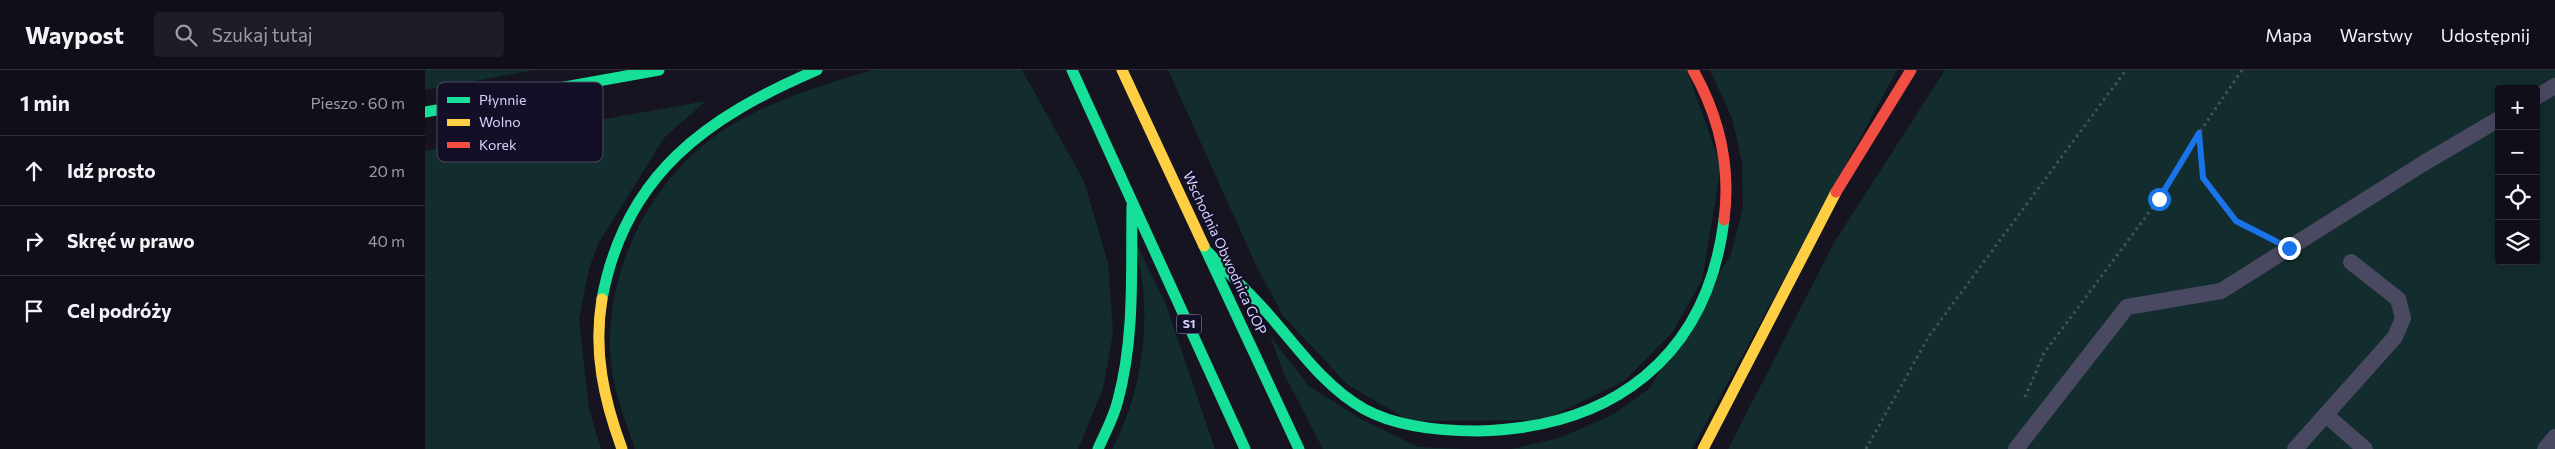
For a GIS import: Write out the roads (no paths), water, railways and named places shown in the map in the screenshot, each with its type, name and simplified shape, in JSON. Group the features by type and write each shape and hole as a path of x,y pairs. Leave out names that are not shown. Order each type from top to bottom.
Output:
{"highway":[{"path":"592,82 659,70"},
{"path":"622,449 602,390 597,323 605,282 617,248 637,206 661,170 699,135 736,110 817,70"},
{"name":"S1","path":"1072,70 1245,449"},
{"name":"Wschodnia Obwodnica GOP","path":"1122,70 1299,449"},
{"path":"1207,251 1269,315 1311,368 1333,387 1379,417 1410,428 1478,436 1544,431 1571,422 1618,398 1665,358 1683,336 1699,307 1712,276 1720,246 1727,189 1719,132 1711,108 1693,70"},
{"path":"1703,449 1832,200 1868,135 1911,70"},
{"path":"1098,449 1117,401 1124,368 1128,337 1132,200"}],"lane":[{"path":"2540,95 2555,86"},
{"path":"2016,449 2127,307 2221,291 2423,163 2495,121"},
{"path":"2295,449 2395,337 2403,318 2398,299 2351,262"},
{"path":"2326,415 2365,449"},
{"path":"2545,449 2555,437"}]}
